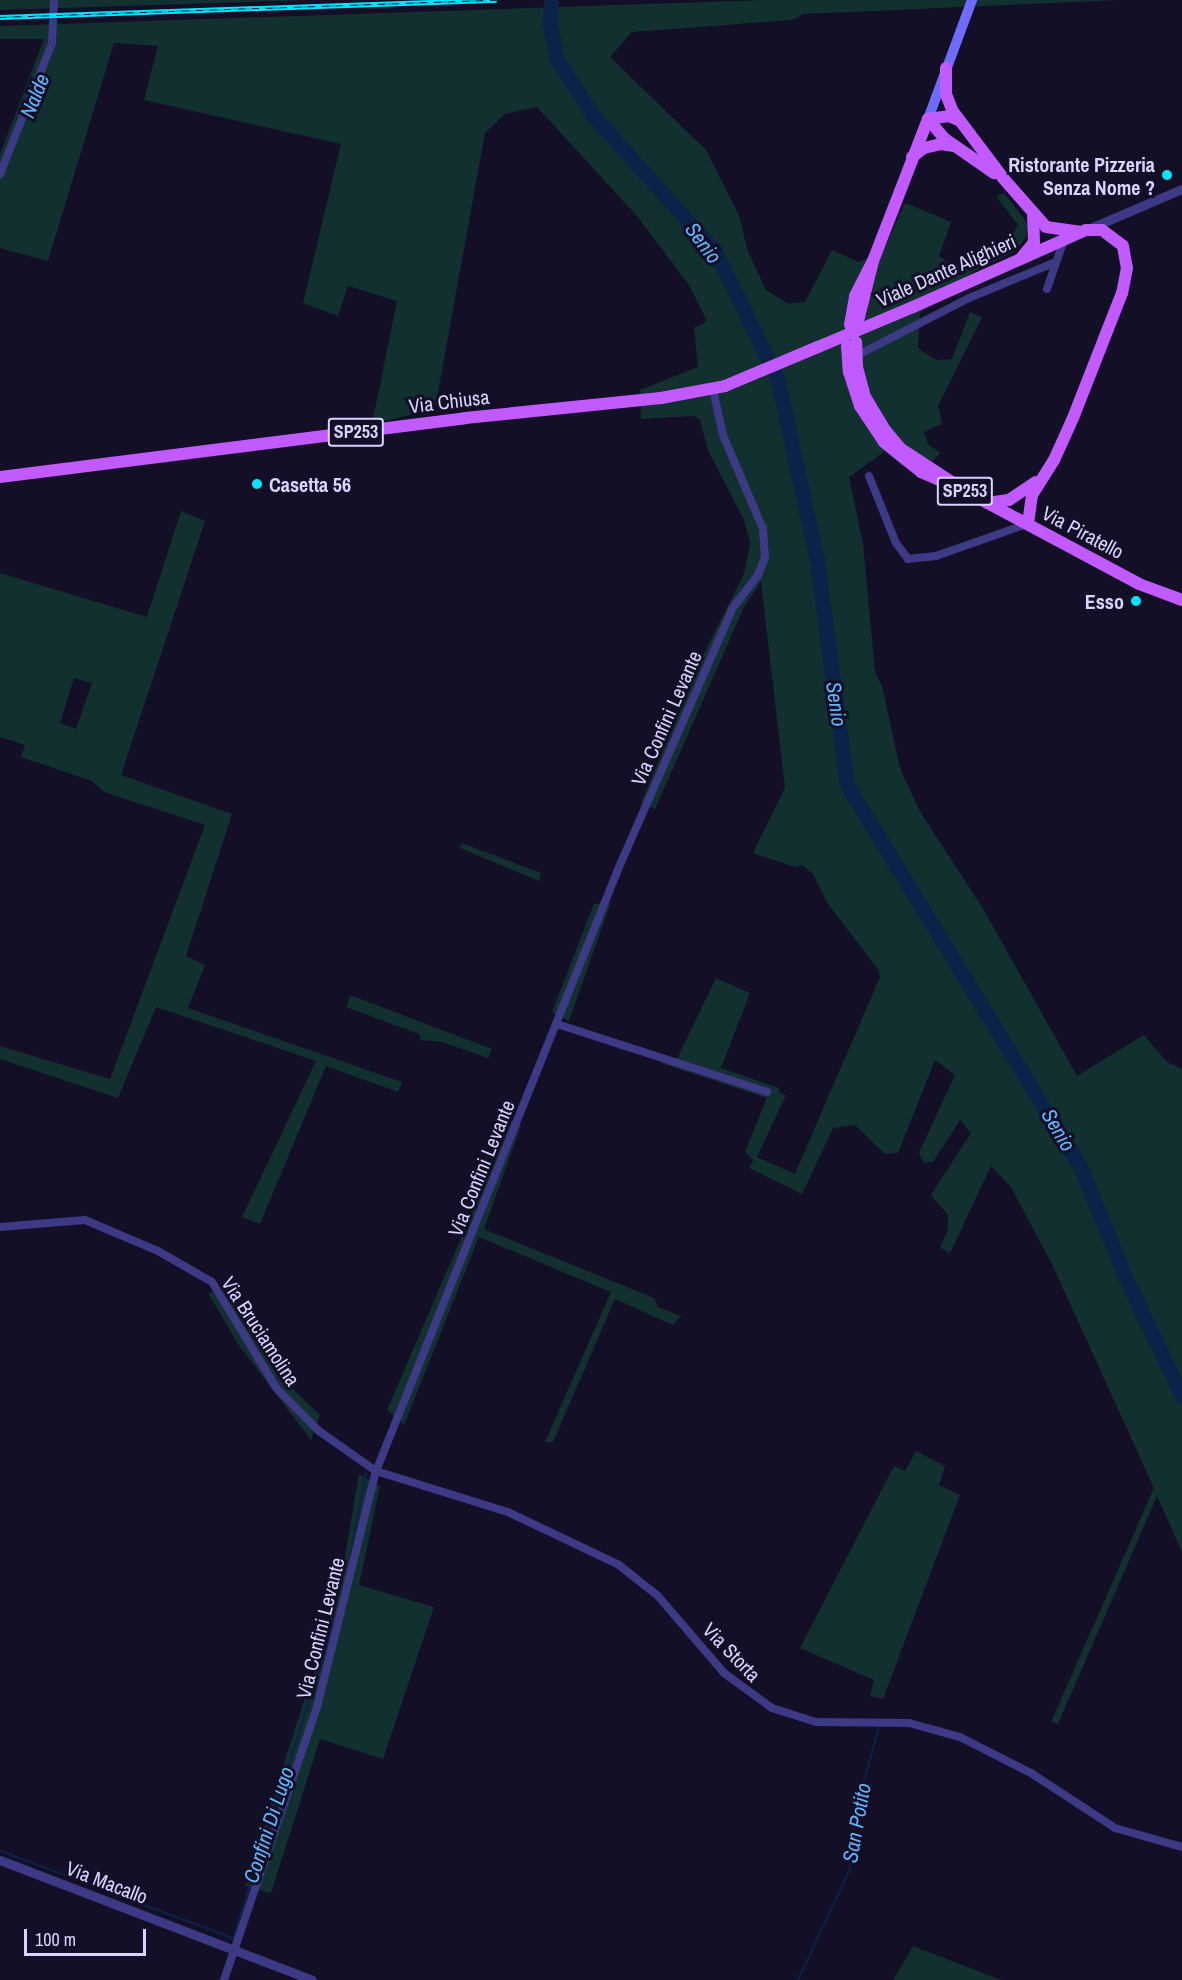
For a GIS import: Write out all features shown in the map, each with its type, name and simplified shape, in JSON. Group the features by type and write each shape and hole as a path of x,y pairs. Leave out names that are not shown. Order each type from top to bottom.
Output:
{"main road":[{"path":"854,323 873,261 972,0"},
{"name":"SP253","path":"946,68 946,94 960,121 1032,212 1046,227 1101,231 1114,238 1123,246 1127,268 1105,340 1054,460 1032,495 1028,524"},
{"path":"928,119 949,116 960,121"},
{"name":"SP253","path":"928,119 954,146 1003,178"},
{"path":"911,158 924,148 941,144 954,146"},
{"path":"1021,259 1034,242 1036,227 1032,212"},
{"name":"Viale Dante Alighieri","path":"719,387 913,307 1084,231"},
{"name":"Via Piratello","path":"967,492 901,448 885,430 865,398 852,344 849,372 860,406 884,442 921,471 967,492 1139,584 1182,600"},
{"name":"Via Chiusa","path":"0,477 719,387"},
{"name":"SP253","path":"987,503 1023,494 1044,476"}],"street":[{"path":"0,174 52,44 54,0"},
{"name":"Viale Dante Alighieri","path":"1084,231 1182,189"},
{"path":"1047,289 1064,240"},
{"path":"856,356 969,298 1056,262"},
{"name":"Via Confini Levante","path":"224,1980 317,1707 376,1471 619,867 732,609 758,575 765,558 763,529 723,435 719,387"},
{"path":"869,476 896,543 908,559 936,556 1006,528 1028,524"},
{"path":"557,1024 767,1092"},
{"name":"Via Bruciamolina","path":"0,1227 85,1221 158,1251 212,1282 277,1389 295,1409 376,1471"},
{"name":"Via Storta","path":"376,1471 508,1512 619,1564 658,1596 724,1673 772,1708 816,1722 909,1723 960,1737 1031,1773 1115,1828 1182,1846"},
{"name":"Via Macallo","path":"0,1860 312,1980"}],"green space":[{"path":"0,0 310,0 0,10"},
{"path":"766,0 1120,0 804,14 792,20 632,32 610,57 706,150 739,215 748,252 766,290 789,304 805,302 832,250 858,262 883,252 905,203 951,222 939,256 955,267 1012,236 1018,225 996,196 1004,193 1028,224 1026,237 1016,251 976,270 920,313 918,348 936,360 952,359 970,312 982,317 938,406 942,424 924,432 928,444 940,453 931,463 925,460 902,466 885,451 849,477 863,543 875,672 882,686 900,768 919,810 982,907 1077,1076 1144,1035 1167,1062 1182,1069 1182,1552 1157,1496 1058,1724 1051,1722 1154,1488 1052,1264 1011,1187 991,1166 950,1253 940,1248 948,1230 948,1215 931,1195 971,1133 960,1120 933,1162 924,1163 919,1153 955,1075 935,1060 898,1153 885,1154 855,1125 833,1128 802,1194 749,1168 753,1160 745,1152 767,1098 661,1063 665,1055 677,1059 716,978 750,993 721,1068 779,1088 779,1093 786,1095 757,1157 795,1174 880,977 878,969 828,904 813,874 802,865 795,867 753,853 785,788 761,582 744,607 655,809 641,803 706,649 744,574 750,543 744,520 708,450 700,420 693,416 641,419 640,390 698,367 694,328 707,321 689,285 637,216 537,107 505,114 485,133 435,409 372,424 397,301 348,286 338,316 303,303 341,144 144,100 158,46 114,43 48,261 0,248 0,154 44,39 0,39 0,26"},
{"path":"181,511 205,521 121,775 232,814 186,956 205,965 188,1008 402,1082 398,1092 326,1066 260,1224 242,1217 316,1061 156,1007 118,1098 0,1059 0,1046 110,1079 205,825 104,792 92,781 21,757 25,745 0,737 0,573 147,617","holes":["74,678 92,683 76,729 60,723"]},
{"path":"462,843 541,873 539,881 460,848"},
{"path":"611,902 569,1021 552,1012 594,904"},
{"path":"350,995 492,1049 488,1058 442,1042 421,1040 419,1034 346,1007"},
{"path":"512,1120 521,1126 484,1229 654,1298 658,1307 681,1316 673,1325 615,1299 553,1442 545,1442 611,1292 479,1237 404,1425 387,1410"},
{"path":"232,1289 277,1361 275,1372 320,1415 311,1440 238,1344 208,1293"},
{"path":"916,1451 945,1466 939,1485 960,1495 883,1699 870,1696 874,1680 800,1648 894,1466 905,1471"},
{"path":"359,1474 380,1486 359,1585 434,1607 383,1759 320,1739 271,1893 245,1886 339,1591"},
{"path":"913,1946 1001,1980 893,1980"}],"waterway":[{"name":"Senio","path":"551,0 550,25 557,60 595,118 715,251 778,381 817,561 847,785 1080,1166 1127,1281 1182,1397"},
{"name":"Nalde","path":"51,56 55,45"},
{"name":"Confini Di Lugo","path":"350,1560 366,1472"},
{"name":"Confini Di Lugo","path":"0,1851 233,1938 334,1624"},
{"name":"San Potito","path":"798,1980 850,1869 855,1811 879,1728"}],"railway":[{"path":"0,17 497,0"}],"place":[{"name":"Ristorante Pizzeria Senza Nome ?","path":"1167,175"},
{"name":"Casetta 56","path":"257,484"},
{"name":"Esso","path":"1136,601"}]}
